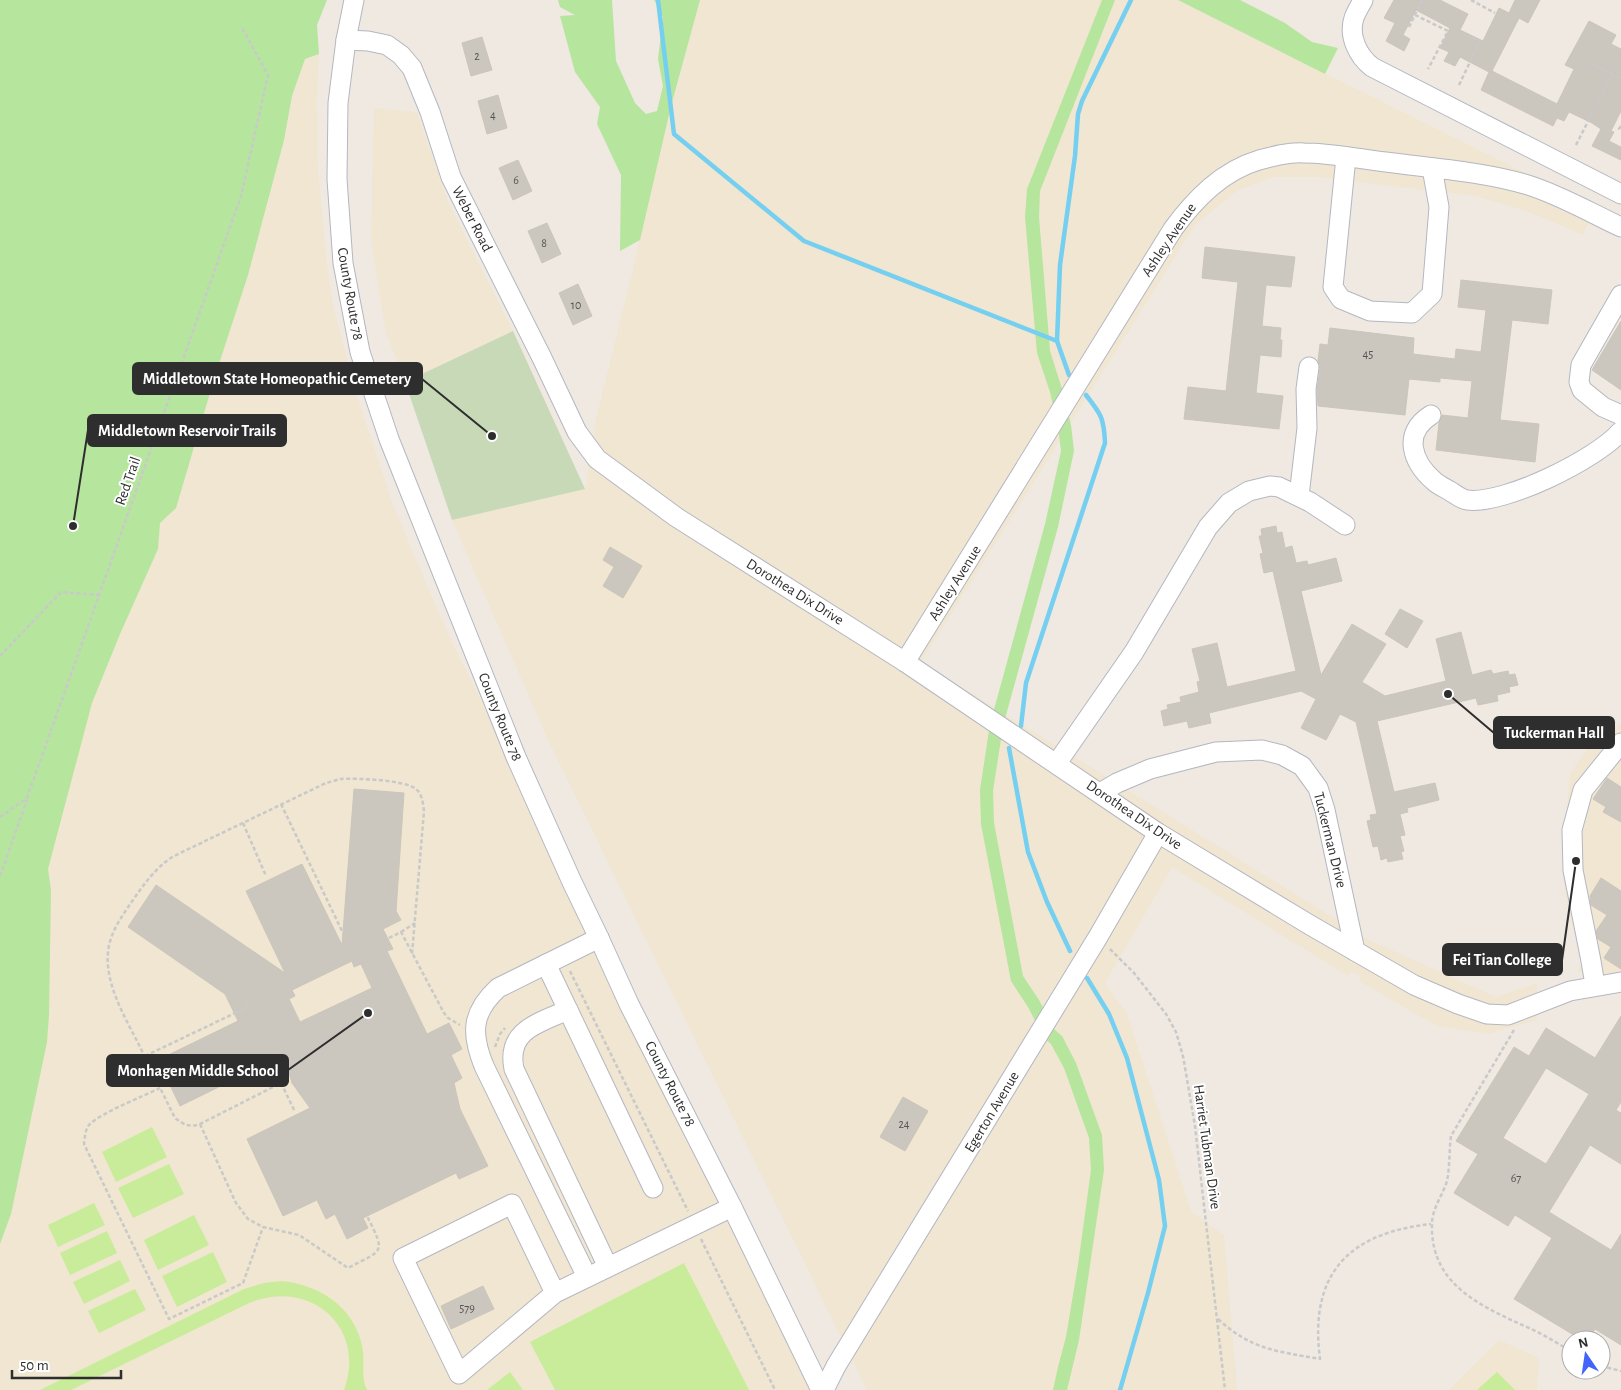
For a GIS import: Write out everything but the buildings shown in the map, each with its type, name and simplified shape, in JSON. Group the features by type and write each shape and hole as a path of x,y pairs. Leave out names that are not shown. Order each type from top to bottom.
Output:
{"street":[{"name":"County Route 78","path":"354,0 346,40 338,103 337,179 343,263 360,352 389,440 516,757 572,882 600,938 629,1004 823,1390"},
{"path":"1363,0 1354,18 1353,33 1358,50 1372,68 1621,194"},
{"name":"Weber Road","path":"346,40 368,41 388,45 401,55 412,68 430,112 451,177 577,432 597,459 676,517"},
{"name":"Ashley Avenue","path":"905,662 1172,230 1189,207 1208,188 1235,171 1257,160 1279,154 1304,152 1432,168 1528,185 1552,194 1621,228"},
{"path":"1346,157 1333,287 1341,299 1370,311 1412,313 1432,294 1439,207 1432,168"},
{"path":"1621,295 1581,365 1579,382 1582,390 1603,407 1621,415"},
{"path":"1299,496 1307,428 1306,389 1309,367"},
{"path":"1430,414 1415,429 1412,443 1416,458 1434,482 1466,500 1495,498 1551,478 1583,461 1616,438 1621,431"},
{"path":"1057,763 1134,652 1208,526 1229,504 1249,491 1270,486 1279,487 1299,496 1344,524"},
{"name":"Dorothea Dix Drive","path":"676,517 905,662 1158,833 1310,925 1414,985 1487,1014 1508,1015 1570,991 1595,985 1621,982"},
{"path":"1595,985 1573,870 1572,830 1583,790 1621,743"},
{"name":"Tuckerman Drive","path":"1100,793 1117,783 1150,769 1216,752 1262,750 1282,755 1302,766 1318,788 1325,810 1355,951"},
{"name":"Egerton Avenue","path":"823,1390 1098,937 1158,833"},
{"path":"597,1272 484,1066 476,1044 475,1029 484,1005 494,992 504,984 600,938"},
{"path":"546,964 654,1188"},
{"path":"568,1010 522,1033 515,1045 512,1061 597,1272"},
{"path":"555,1293 512,1204 403,1258 459,1374 555,1293 732,1207"}],"path":[{"path":"1409,27 1422,0"},
{"path":"1471,0 1495,13"},
{"path":"1415,14 1448,31 1428,69"},
{"name":"Red Trail","path":"0,876 241,196 268,75 241,26"},
{"path":"1459,85 1480,41 1472,37"},
{"path":"1592,64 1621,79"},
{"path":"1576,145 1612,74"},
{"path":"1621,126 1619,129 1621,130"},
{"path":"0,656 61,592 100,595"},
{"path":"281,1083 200,1124 193,1126 184,1124 175,1118 122,1009 108,969 108,951 115,927 144,883 160,866 174,856 313,788 340,780 409,784 421,796 424,811 412,954"},
{"path":"0,817 27,798"},
{"path":"281,804 342,931"},
{"path":"242,823 266,876"},
{"path":"389,938 415,923"},
{"path":"401,932 448,1018 462,1026 500,1034"},
{"name":"Harriet Tubman Drive","path":"1098,937 1134,973 1166,1014 1176,1032 1183,1056 1195,1126 1225,1390"},
{"path":"566,963 691,1218"},
{"path":"145,1056 250,1006"},
{"path":"1527,1008 1451,1136 1449,1149 1450,1163 1446,1183 1433,1215 1434,1250 1439,1264 1456,1286 1475,1300 1561,1345"},
{"path":"284,1058 271,1063 295,1112"},
{"path":"160,1088 97,1118 88,1126 84,1144 170,1319 243,1283 263,1227"},
{"path":"200,1124 236,1203 248,1219 263,1227 299,1235 348,1268 377,1253 380,1247 367,1216"},
{"path":"1216,1318 1239,1336 1266,1349 1320,1359 1317,1336 1322,1302 1327,1284 1339,1264 1355,1248 1364,1243 1396,1230 1415,1225 1432,1224"},
{"path":"698,1233 775,1390"}],"shaded area":[{"path":"700,0 1178,0 1593,207 1592,216 1583,235 1529,212 1476,196 1317,177 1274,177 1238,190 1195,225 921,662 1369,940 1496,997 1537,983 1537,1020 1488,1034 1437,1026 1359,981 1361,977 1352,971 1348,976 1172,867 1105,983 1127,1014 1191,1211 1224,1235 1237,1390 867,1390 548,740 452,520 585,489 597,415 671,106"},
{"path":"319,54 317,102 318,169 327,266 334,310 356,393 392,502 449,636 599,938 819,1390 0,1390 0,956 305,59"},
{"path":"374,108 417,112 448,202 513,331 405,382 386,333 371,241"},
{"path":"1621,723 1621,981 1615,977 1577,971 1581,965 1581,959 1563,880 1570,774 1589,747"},
{"path":"1499,1340 1539,1358 1537,1390 1449,1390"}],"green space":[{"path":"0,0 327,0 317,25 319,54 305,59 292,96 284,140 248,275 215,376 176,508 160,523 158,549 92,703 48,869 51,890 47,1042 11,1214 0,1244"},
{"path":"558,0 612,0 616,61 635,103 646,114 657,111 663,86 658,59 663,17 654,0 700,0 671,106 640,240 620,251 621,175 597,124 600,107 575,72 560,16 575,15 560,7"},
{"path":"1102,0 1115,0 1040,191 1039,217 1050,351 1071,425 1074,451 1058,527 1003,726 993,791 994,823 1023,976 1039,1000 1055,1030 1062,1036 1076,1063 1102,1135 1104,1170 1079,1340 1067,1390 1053,1390 1066,1337 1078,1265 1091,1170 1089,1138 1064,1068 1011,981 981,824 980,790 990,724 1045,524 1061,451 1050,392 1037,353 1025,217 1027,189"},
{"path":"1178,0 1240,0 1285,23 1312,42 1338,48 1325,74"},
{"path":"513,331 585,489 452,520 405,382"},
{"path":"152,1127 167,1157 116,1182 102,1152"},
{"path":"169,1164 184,1194 133,1218 118,1188"},
{"path":"94,1203 105,1225 58,1247 48,1225"},
{"path":"194,1215 209,1245 158,1270 144,1240"},
{"path":"107,1231 117,1253 70,1275 60,1253"},
{"path":"213,1252 227,1282 177,1307 162,1276"},
{"path":"120,1260 130,1281 84,1304 73,1282"},
{"path":"684,1263 749,1390 555,1390 530,1342"},
{"path":"282,1281 297,1283 324,1294 346,1312 360,1337 363,1352 364,1381 367,1390 344,1390 349,1367 347,1346 340,1328 328,1314 312,1303 293,1297 272,1297 249,1303 71,1390 40,1390 244,1289 264,1283"},
{"path":"135,1289 146,1310 99,1333 88,1311"},
{"path":"510,1372 523,1390 487,1390"},
{"path":"1497,1372 1515,1390 1477,1390"}],"waterway":[{"path":"658,0 674,134 804,241 1057,341"},
{"path":"1069,375 1057,341 1060,265 1075,156 1078,114 1082,101 1131,0"},
{"path":"1021,726 1026,683 1105,443 1101,417 1086,395"},
{"path":"1009,748 1028,852 1047,902 1070,951"},
{"path":"1087,978 1109,1014 1127,1058 1159,1180 1165,1226 1120,1390"}],"place":[{"name":"Middletown State Homeopathic Cemetery","path":"492,436"},
{"name":"Middletown Reservoir Trails","path":"73,526"},
{"name":"Tuckerman Hall","path":"1448,694"},
{"name":"Fei Tian College","path":"1576,861"},
{"name":"Monhagen Middle School","path":"368,1013"}]}
